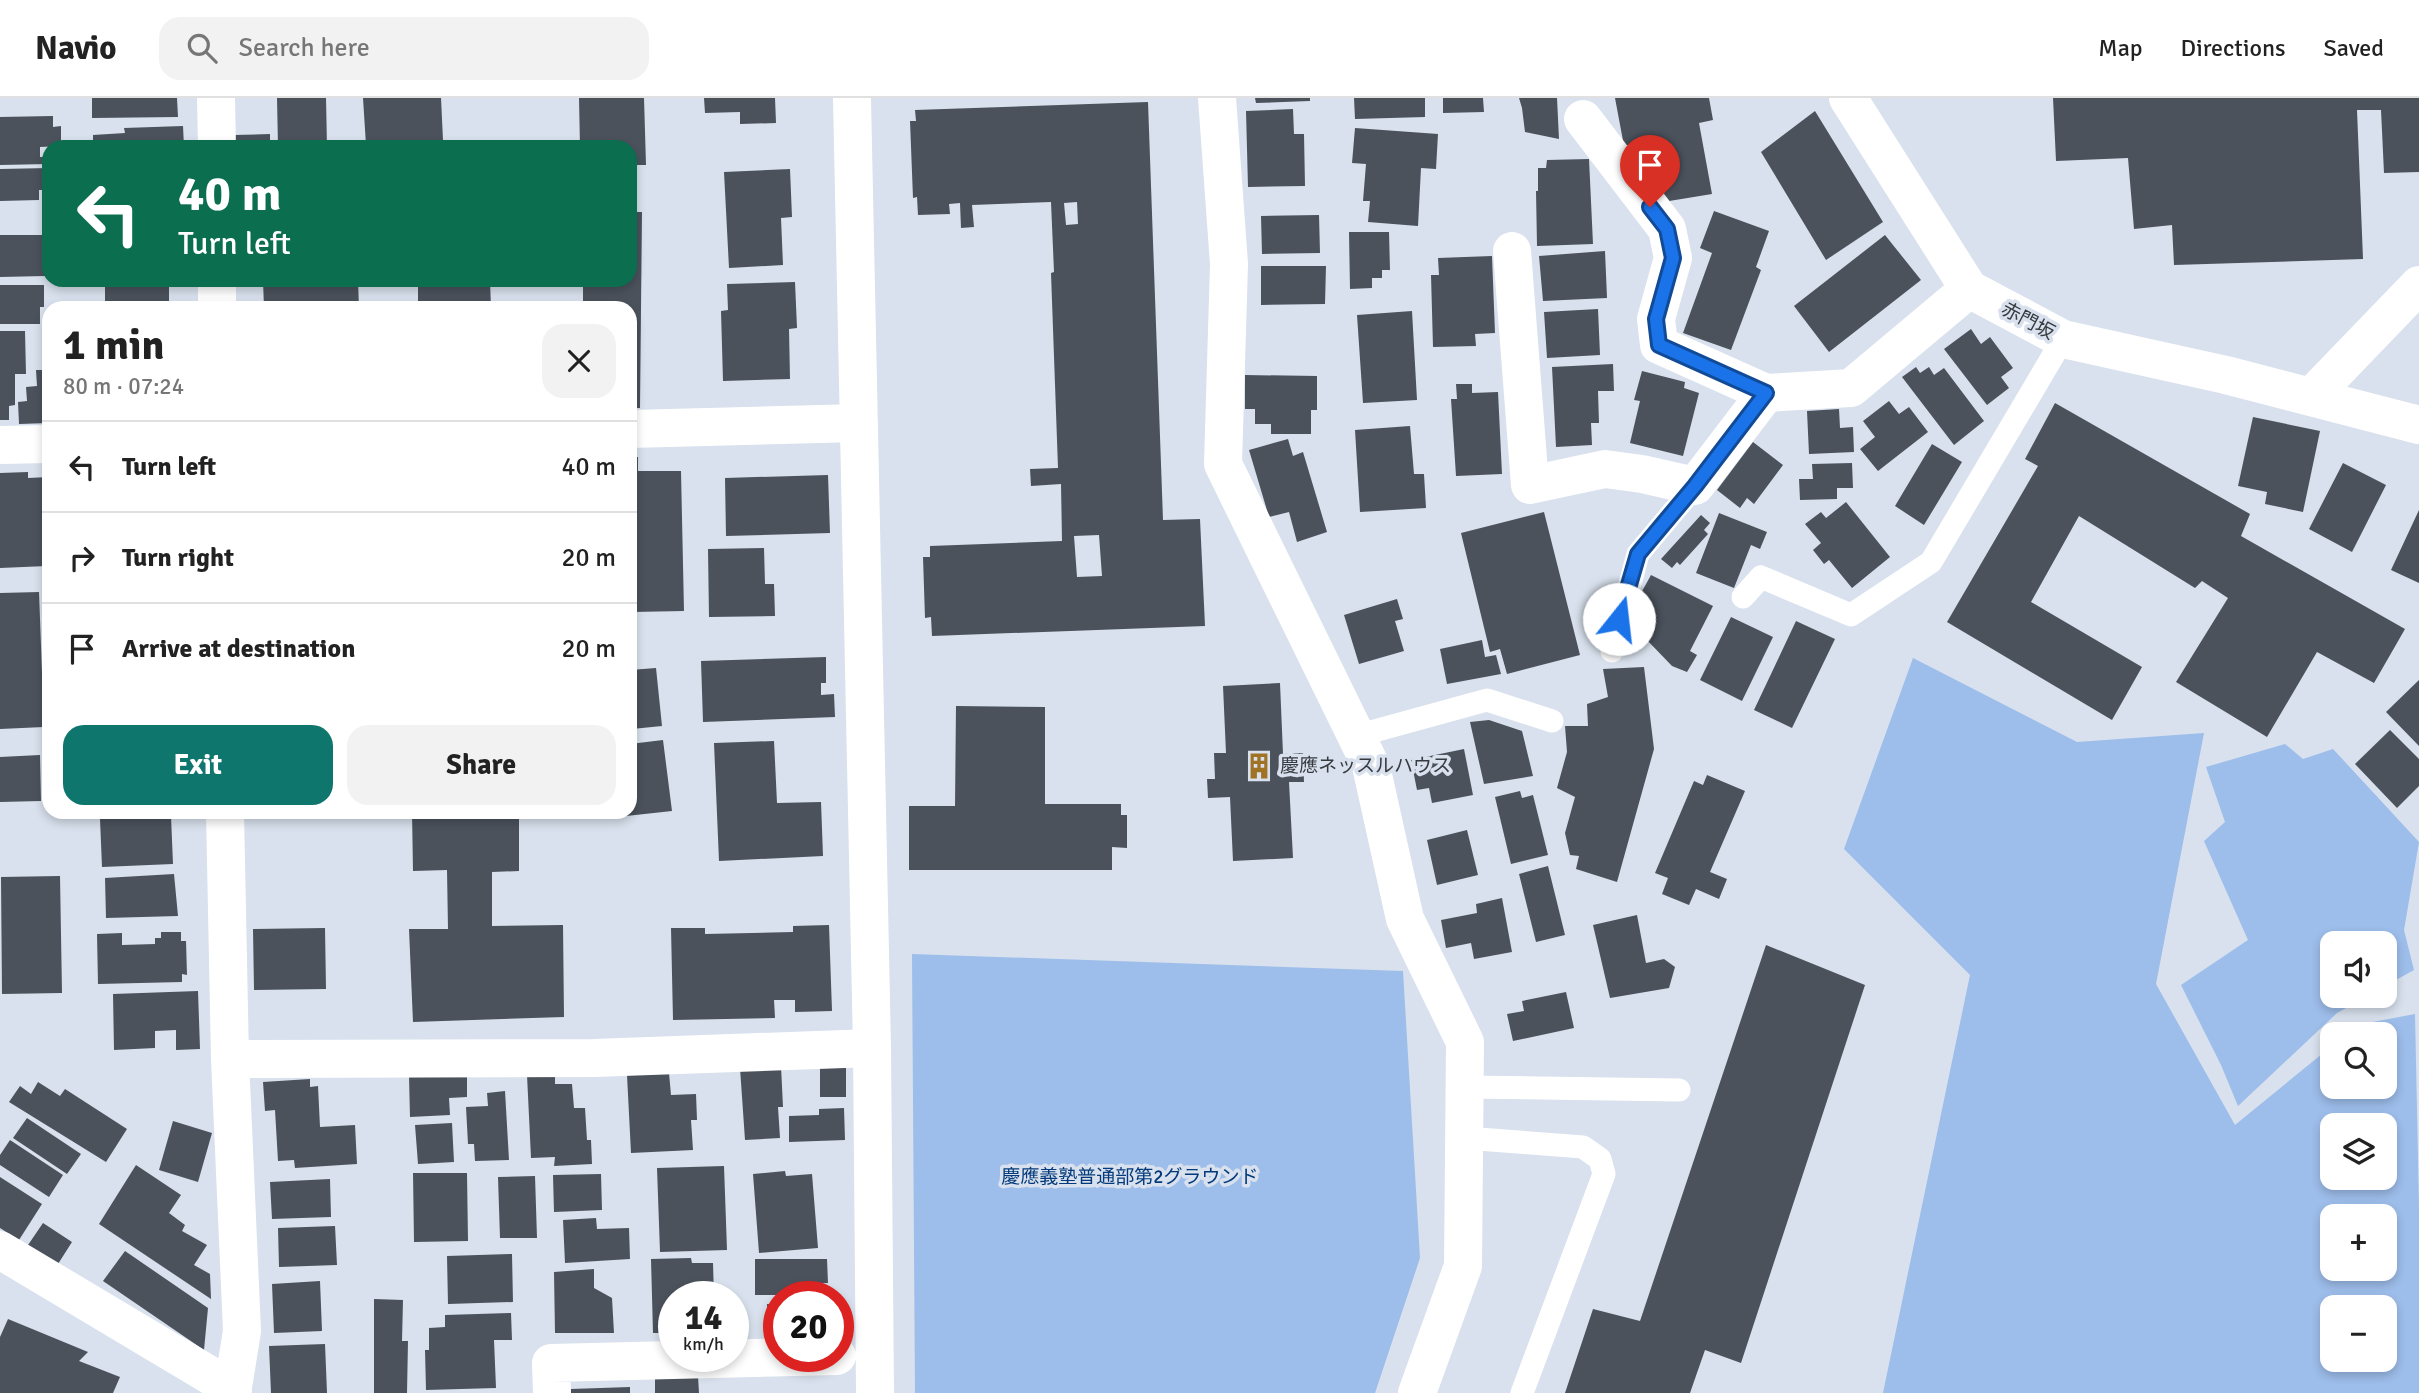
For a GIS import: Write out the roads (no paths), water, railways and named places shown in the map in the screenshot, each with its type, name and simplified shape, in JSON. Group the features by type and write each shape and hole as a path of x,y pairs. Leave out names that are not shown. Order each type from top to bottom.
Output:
{"street":[{"path":"216,98 216,140"},
{"path":"852,98 872,1048 854,1300"},
{"path":"1217,98 1229,264 1223,464 1371,766 1405,919 1465,1042 1463,1266 1418,1393"},
{"name":"赤門坂","path":"1848,98 1969,289 2063,339 2226,375 2419,425"},
{"path":"1581,109 1667,229 1673,258 1656,319 1659,345 1766,393 1851,388 1969,289"},
{"path":"1512,251 1530,485 1605,470 1642,474 1695,486 1766,393"},
{"path":"2311,397 2419,285"},
{"path":"637,429 859,423"},
{"path":"0,445 42,444"},
{"path":"0,1250 233,1391 242,1331 230,1059 225,819"},
{"path":"230,1059 594,1058 872,1048"},
{"path":"552,1393 551,1363 763,1358"},
{"path":"854,1362 875,1393"}],"lane":[{"path":"1744,597 1761,577 1851,615 1931,562 2063,339"},
{"path":"1612,651 1638,554 1695,486"},
{"path":"1356,736 1486,700 1552,721"},
{"path":"1465,1087 1679,1090"},
{"path":"1465,1138 1583,1147 1600,1159 1604,1174 1522,1393"}],"place":[{"name":"慶應ネッスルハウス","path":"1259,766"}],"park label":[{"name":"慶應義塾普通部第2グラウンド","path":"1130,1177"}]}
